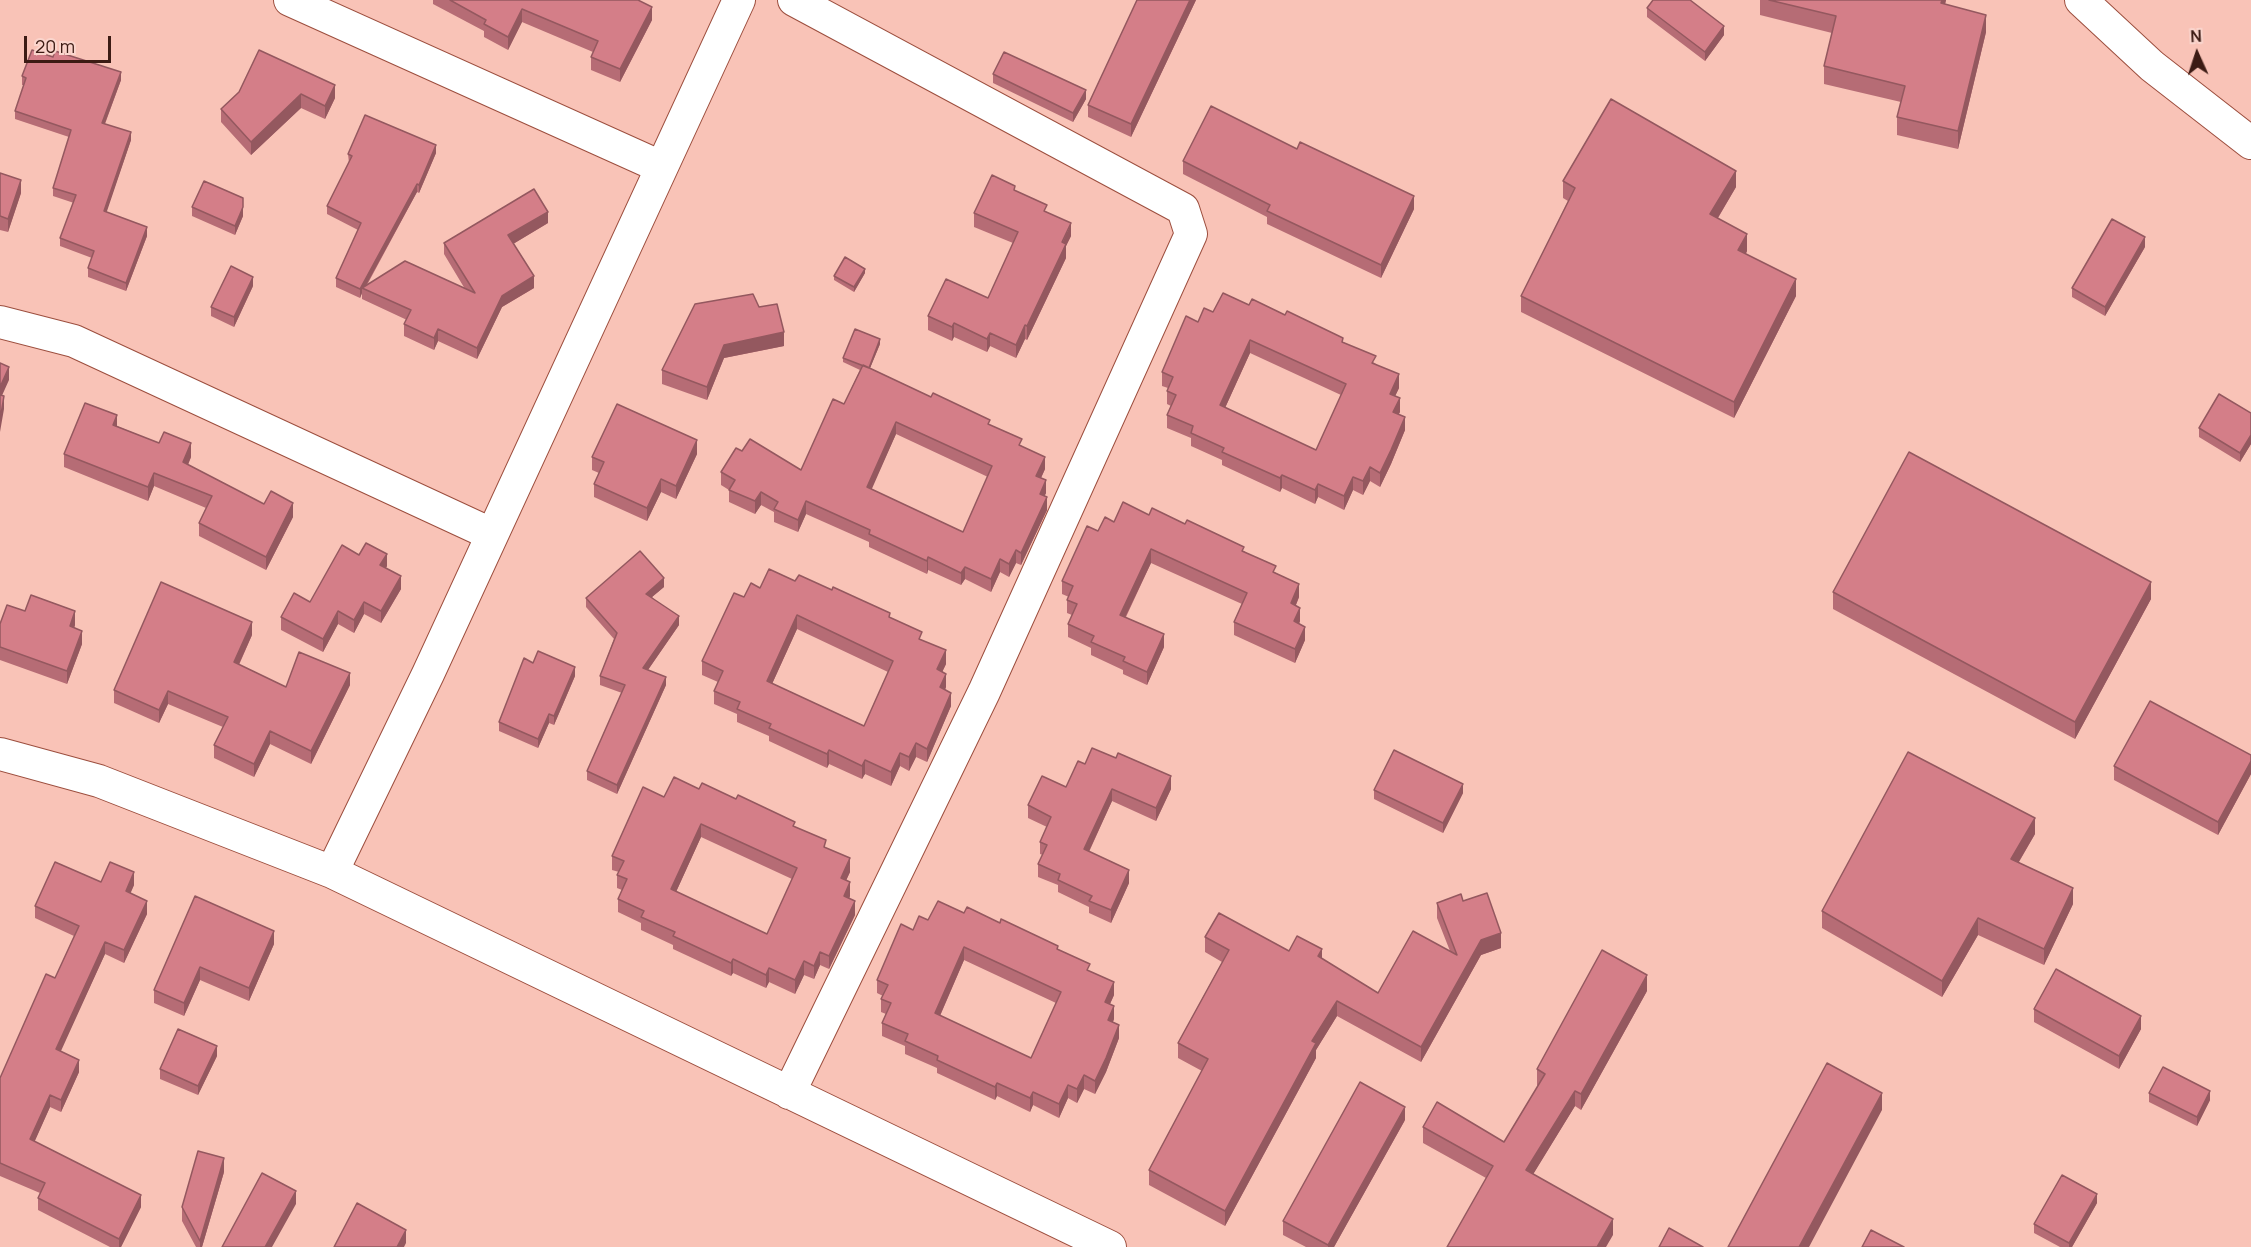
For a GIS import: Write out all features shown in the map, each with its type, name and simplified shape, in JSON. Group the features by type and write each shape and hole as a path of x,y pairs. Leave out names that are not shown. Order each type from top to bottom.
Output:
{"street":[{"path":"290,0 661,167"},
{"path":"332,872 423,684 739,0"},
{"path":"789,1093 984,692 1191,234 1183,209 794,0"},
{"path":"2081,0 2152,66 2251,143"},
{"path":"0,322 74,341 491,534"},
{"path":"0,754 99,781 332,872 1110,1247"}],"building":[{"path":"450,0 638,0 652,7 620,69 591,57 598,41 522,9 508,37 484,24 486,20"},
{"path":"1137,0 1190,0 1131,124 1088,105"},
{"path":"1653,0 1690,0 1724,26 1705,52 1647,8"},
{"path":"1769,0 1942,0 1941,3 1986,15 1958,131 1897,117 1905,86 1824,66 1836,16"},
{"path":"32,50 53,57 55,51 121,72 102,123 131,132 104,211 147,227 126,283 88,268 94,251 60,238 76,195 53,188 71,130 15,111 26,78 22,76"},
{"path":"259,50 335,85 325,106 301,94 251,142 221,109 239,92"},
{"path":"1004,52 1086,90 1073,113 993,74"},
{"path":"1611,99 1736,171 1710,214 1747,234 1738,250 1796,279 1734,402 1521,296 1575,188 1563,181"},
{"path":"1211,106 1297,149 1300,142 1414,196 1381,265 1267,211 1270,205 1183,161"},
{"path":"365,115 436,145 419,185 417,184 360,289 336,278 361,223 327,206 352,156 348,154"},
{"path":"0,173 21,180 8,219 0,216"},
{"path":"992,175 1015,186 1014,190 1047,205 1044,211 1071,223 1062,242 1066,244 1016,345 990,333 987,339 954,323 952,327 928,316 946,279 988,298 1018,232 974,213"},
{"path":"204,181 243,198 243,207 235,226 192,207"},
{"path":"534,189 548,212 508,235 534,276 502,296 477,348 438,329 434,338 404,324 411,310 362,288 405,261 475,293 444,243"},
{"path":"2112,219 2145,237 2105,307 2072,288"},
{"path":"845,257 865,269 854,287 834,276"},
{"path":"231,266 253,277 234,317 211,307"},
{"path":"1223,293 1249,305 1252,299 1285,315 1287,311 1343,338 1342,342 1376,356 1372,363 1399,374 1390,394 1400,398 1393,412 1405,417 1380,473 1370,467 1363,481 1353,477 1344,496 1318,484 1315,490 1282,475 1280,478 1222,452 1224,448 1191,433 1193,426 1167,415 1176,395 1167,391 1173,377 1162,372 1186,316 1198,322 1204,308 1213,312","holes":["1250,340 1346,384 1316,450 1220,405"]},
{"path":"753,294 759,307 777,304 784,332 724,345 707,387 662,370 695,304"},
{"path":"855,329 880,339 869,368 843,358"},
{"path":"0,363 9,367 0,387"},
{"path":"863,365 931,397 933,393 990,420 988,424 1022,439 1019,445 1045,457 1036,476 1046,480 1040,494 1047,497 1021,553 1016,550 1009,564 1000,559 991,579 965,567 961,573 928,557 927,561 869,534 870,530 806,501 798,520 774,509 778,502 761,492 755,501 729,490 735,480 721,472 736,448 742,451 750,439 801,470 833,399 844,404","holes":["896,422 992,466 963,532 867,487"]},
{"path":"2219,394 2251,413 2251,435 2240,453 2199,428"},
{"path":"0,395 4,396 0,420"},
{"path":"85,403 117,415 113,425 159,443 164,432 191,443 183,462 264,504 271,491 293,503 266,557 199,523 212,496 154,473 148,487 64,454"},
{"path":"617,404 697,440 676,486 661,479 647,508 594,484 604,462 592,457"},
{"path":"1909,452 2151,582 2075,722 1833,592"},
{"path":"1123,502 1149,515 1152,508 1185,524 1187,520 1244,547 1242,551 1276,566 1273,572 1299,584 1291,603 1300,608 1294,621 1305,627 1295,649 1234,622 1247,593 1151,549 1120,615 1164,634 1147,672 1123,661 1125,657 1091,642 1094,636 1068,624 1077,604 1067,600 1073,586 1062,581 1087,526 1098,531 1105,517 1114,522"},
{"path":"366,543 387,554 380,565 401,576 381,611 364,602 354,620 338,611 323,639 281,617 294,593 310,602 342,545 359,555"},
{"path":"640,551 664,578 646,594 679,616 643,668 666,677 617,785 587,771 625,685 600,676 617,633 586,598"},
{"path":"769,569 795,581 799,575 832,590 833,587 890,613 889,617 922,632 919,639 946,650 937,669 946,674 940,687 951,693 927,749 916,743 909,757 900,753 891,772 865,760 862,766 829,750 827,754 769,728 771,724 737,709 740,702 714,691 723,671 702,661 734,593 744,597 751,583 760,588","holes":["797,615 893,661 864,726 767,681"]},
{"path":"161,582 252,622 234,662 286,687 299,652 350,673 311,751 270,731 254,764 214,745 228,717 168,691 159,710 114,690"},
{"path":"31,595 75,611 70,626 82,631 67,671 0,647 0,624 7,605 25,611"},
{"path":"538,651 575,667 554,716 549,714 538,739 499,722 524,658 533,663"},
{"path":"2150,701 2251,755 2251,761 2218,822 2114,766"},
{"path":"1092,748 1116,758 1118,753 1171,776 1156,808 1112,789 1084,849 1129,870 1111,910 1089,901 1092,896 1058,880 1060,874 1038,864 1047,845 1040,842 1051,817 1028,805 1042,776 1066,787 1078,761 1085,764"},
{"path":"1394,750 1463,784 1443,823 1374,790"},
{"path":"1908,752 2035,818 2011,859 2073,888 2044,949 1978,918 1942,981 1822,911"},
{"path":"674,777 699,789 702,783 736,799 738,795 795,822 793,826 826,840 824,847 850,858 841,878 850,882 844,896 855,901 829,956 820,952 814,966 804,961 795,980 769,968 766,975 733,959 731,963 673,936 675,932 641,917 644,911 618,899 627,879 617,875 624,861 612,856 643,787 664,797","holes":["701,824 797,868 767,934 671,889"]},
{"path":"55,862 101,882 110,862 134,872 126,891 147,901 124,950 105,942 56,1049 79,1060 61,1100 50,1095 30,1139 141,1195 119,1239 38,1198 45,1183 0,1163 0,1078 46,974 55,978 79,926 35,906"},
{"path":"1487,893 1501,933 1481,940 1421,1047 1337,1001 1312,1041 1316,1043 1225,1211 1149,1170 1208,1059 1178,1043 1229,950 1205,937 1219,913 1289,951 1297,936 1322,949 1318,956 1378,993 1413,931 1457,955 1437,903 1461,894 1463,901"},
{"path":"195,896 274,931 249,988 200,967 184,1003 154,990"},
{"path":"938,901 964,913 967,907 1000,923 1001,919 1058,946 1057,949 1090,964 1087,970 1114,982 1105,1002 1114,1006 1108,1020 1119,1025 1095,1081 1084,1075 1077,1089 1068,1085 1059,1104 1033,1092 1030,1098 997,1083 995,1087 937,1060 938,1056 905,1041 908,1034 882,1023 891,1003 881,999 888,985 877,980 901,924 913,930 919,916 928,920","holes":["964,947 1061,992 1031,1058 935,1013"]},
{"path":"1602,950 1647,975 1581,1094 1575,1091 1526,1170 1613,1219 1597,1247 1447,1247 1493,1166 1423,1127 1437,1102 1504,1142 1545,1074 1537,1069"},
{"path":"2056,969 2141,1016 2119,1056 2034,1009"},
{"path":"178,1029 217,1046 198,1086 160,1069"},
{"path":"1827,1063 1882,1093 1799,1247 1728,1247"},
{"path":"2163,1067 2210,1091 2197,1117 2149,1093"},
{"path":"1360,1082 1405,1107 1328,1245 1283,1221"},
{"path":"198,1151 224,1158 200,1241 182,1207"},
{"path":"262,1173 296,1191 265,1247 222,1247"},
{"path":"2062,1175 2097,1194 2069,1243 2034,1224"},
{"path":"357,1203 406,1230 397,1247 334,1247"},
{"path":"1669,1228 1703,1247 1659,1247"},
{"path":"1871,1230 1904,1247 1862,1247"}]}
